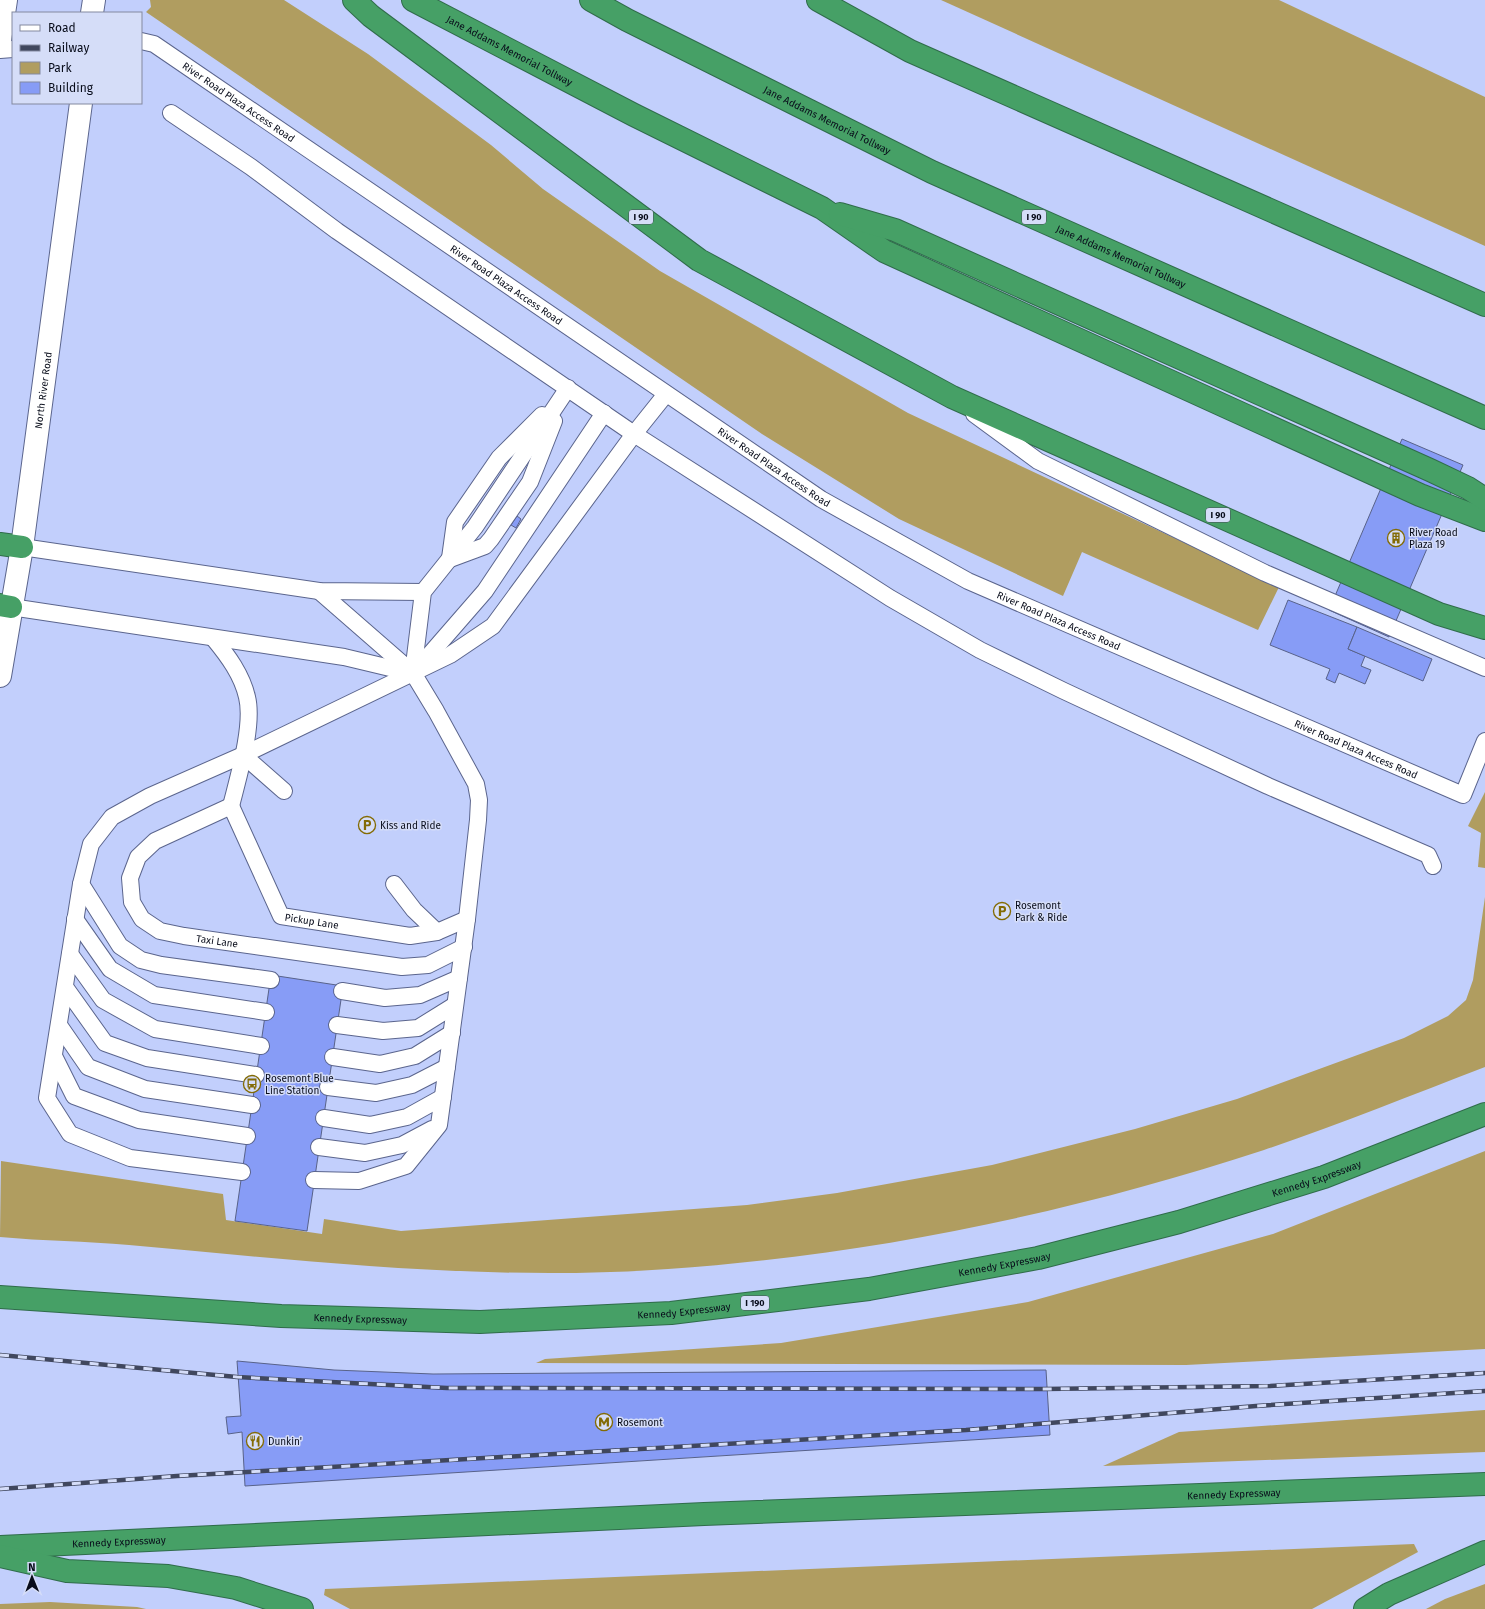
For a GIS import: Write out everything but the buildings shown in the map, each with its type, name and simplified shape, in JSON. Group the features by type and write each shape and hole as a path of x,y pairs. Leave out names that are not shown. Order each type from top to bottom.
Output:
{"highway":[{"name":"I 90","path":"354,0 371,16 699,260 952,397 1432,610 1485,628"},
{"name":"Jane Addams Memorial Tollway","path":"413,0 634,115 822,208"},
{"name":"Jane Addams Memorial Tollway","path":"591,0 634,24 932,172 1485,418"},
{"path":"818,0 910,51 1485,306"},
{"path":"822,208 895,230 1430,470 1468,488 1485,499"},
{"path":"822,208 884,251 1420,495 1485,520"},
{"path":"0,544 22,547"},
{"name":"Kennedy Expressway","path":"0,1297 281,1316 480,1322 671,1313 845,1292 1038,1258 1179,1222 1324,1177 1485,1114"},
{"name":"Kennedy Expressway","path":"0,1547 696,1515 1485,1484"},
{"path":"1365,1609 1389,1594 1485,1552"},
{"path":"0,1556 67,1571 168,1576 236,1588 302,1609"}],"main road":[{"path":"0,40 6,0"},
{"path":"92,12 94,0"},
{"name":"North River Road","path":"0,676 6,606 22,547 81,104"}],"lane":[{"name":"River Road Plaza Access Road","path":"142,41 154,44 666,394 821,498 968,581 1463,795 1485,741"},
{"path":"0,50 12,49"},
{"path":"171,113 251,167 337,231 634,434 890,598 980,650 1268,786 1428,855 1434,866"},
{"path":"450,559 455,522 498,458 568,388"},
{"path":"413,673 423,592 450,559 485,546 491,539 530,482 568,388"},
{"path":"242,1172 130,1158 70,1134 48,1098 75,919 81,884 91,844 112,817 150,796 243,755 450,655 493,626 634,434 666,394"},
{"path":"952,397 1038,461 1265,573 1485,668"},
{"path":"413,673 485,591 604,413"},
{"path":"22,547 319,591 423,592"},
{"path":"314,1180 359,1181 406,1166 439,1125 464,947 479,800 476,784 436,711 413,673 319,591"},
{"path":"6,606 344,658 413,673"},
{"path":"214,639 234,664 248,698 248,726 231,806"},
{"path":"243,755 284,791"},
{"name":"Pickup Lane","path":"231,806 281,916 410,936 437,932"},
{"name":"Taxi Lane","path":"231,806 155,841 138,857 130,878 132,902 142,919 160,931 184,936 402,967 428,965 464,947"},
{"path":"81,884 120,946 141,960 161,965 271,980"},
{"path":"394,884 414,910 437,932 467,919"},
{"path":"75,919 110,968 154,995 266,1012"},
{"path":"70,954 103,1000 155,1029 261,1046"},
{"path":"342,991 385,998 420,995 459,978"},
{"path":"65,987 105,1042 147,1058 256,1075"},
{"path":"337,1026 383,1032 418,1028 456,1005"},
{"path":"59,1025 88,1067 145,1089 252,1105"},
{"path":"333,1057 380,1064 415,1056 452,1033"},
{"path":"54,1056 74,1096 139,1120 247,1136"},
{"path":"328,1087 376,1092 412,1085 447,1067"},
{"path":"324,1118 370,1125 407,1117 443,1097"},
{"path":"319,1147 365,1153 402,1145 439,1125"}],"green space":[{"path":"150,0 284,0 368,54 491,145 543,189 660,271 908,413 1279,587 1258,630 1082,552 1063,596 899,519 762,434 146,12 151,7"},
{"path":"941,0 1279,0 1485,97 1485,246"},
{"path":"1485,792 1485,868 1478,867 1481,833 1468,826"},
{"path":"1485,897 1485,1067 1264,1150 1192,1173 1044,1212 895,1242 819,1253 668,1269 601,1272 533,1273 398,1268 113,1244 0,1237 1,1161 223,1194 226,1220 322,1234 324,1219 401,1231 747,1205 837,1193 992,1165 1135,1129 1237,1099 1404,1038 1448,1016 1466,1000 1473,980"},
{"path":"1485,1151 1485,1349 1186,1365 536,1363 545,1359 781,1343 1028,1302 1273,1234"},
{"path":"1485,1410 1485,1452 1103,1466 1179,1432"},
{"path":"1414,1544 1418,1552 1312,1609 350,1609 324,1595 325,1589"},
{"path":"1485,1584 1485,1609 1426,1609 1445,1599"},
{"path":"50,1602 137,1607 146,1609 0,1609 0,1604"}],"railway":[{"path":"0,1355 237,1377 447,1388 1044,1389 1270,1386 1485,1373"},
{"path":"0,1489 177,1476 966,1430 1256,1406 1485,1391"}],"place":[{"name":"River Road Plaza 19","path":"1396,538"},
{"name":"Kiss and Ride","path":"367,825"},
{"name":"Rosemont Park & Ride","path":"1002,911"},
{"name":"Rosemont Blue Line Station","path":"252,1084"},
{"name":"Rosemont","path":"604,1422"},
{"name":"Dunkin'","path":"255,1441"}]}
